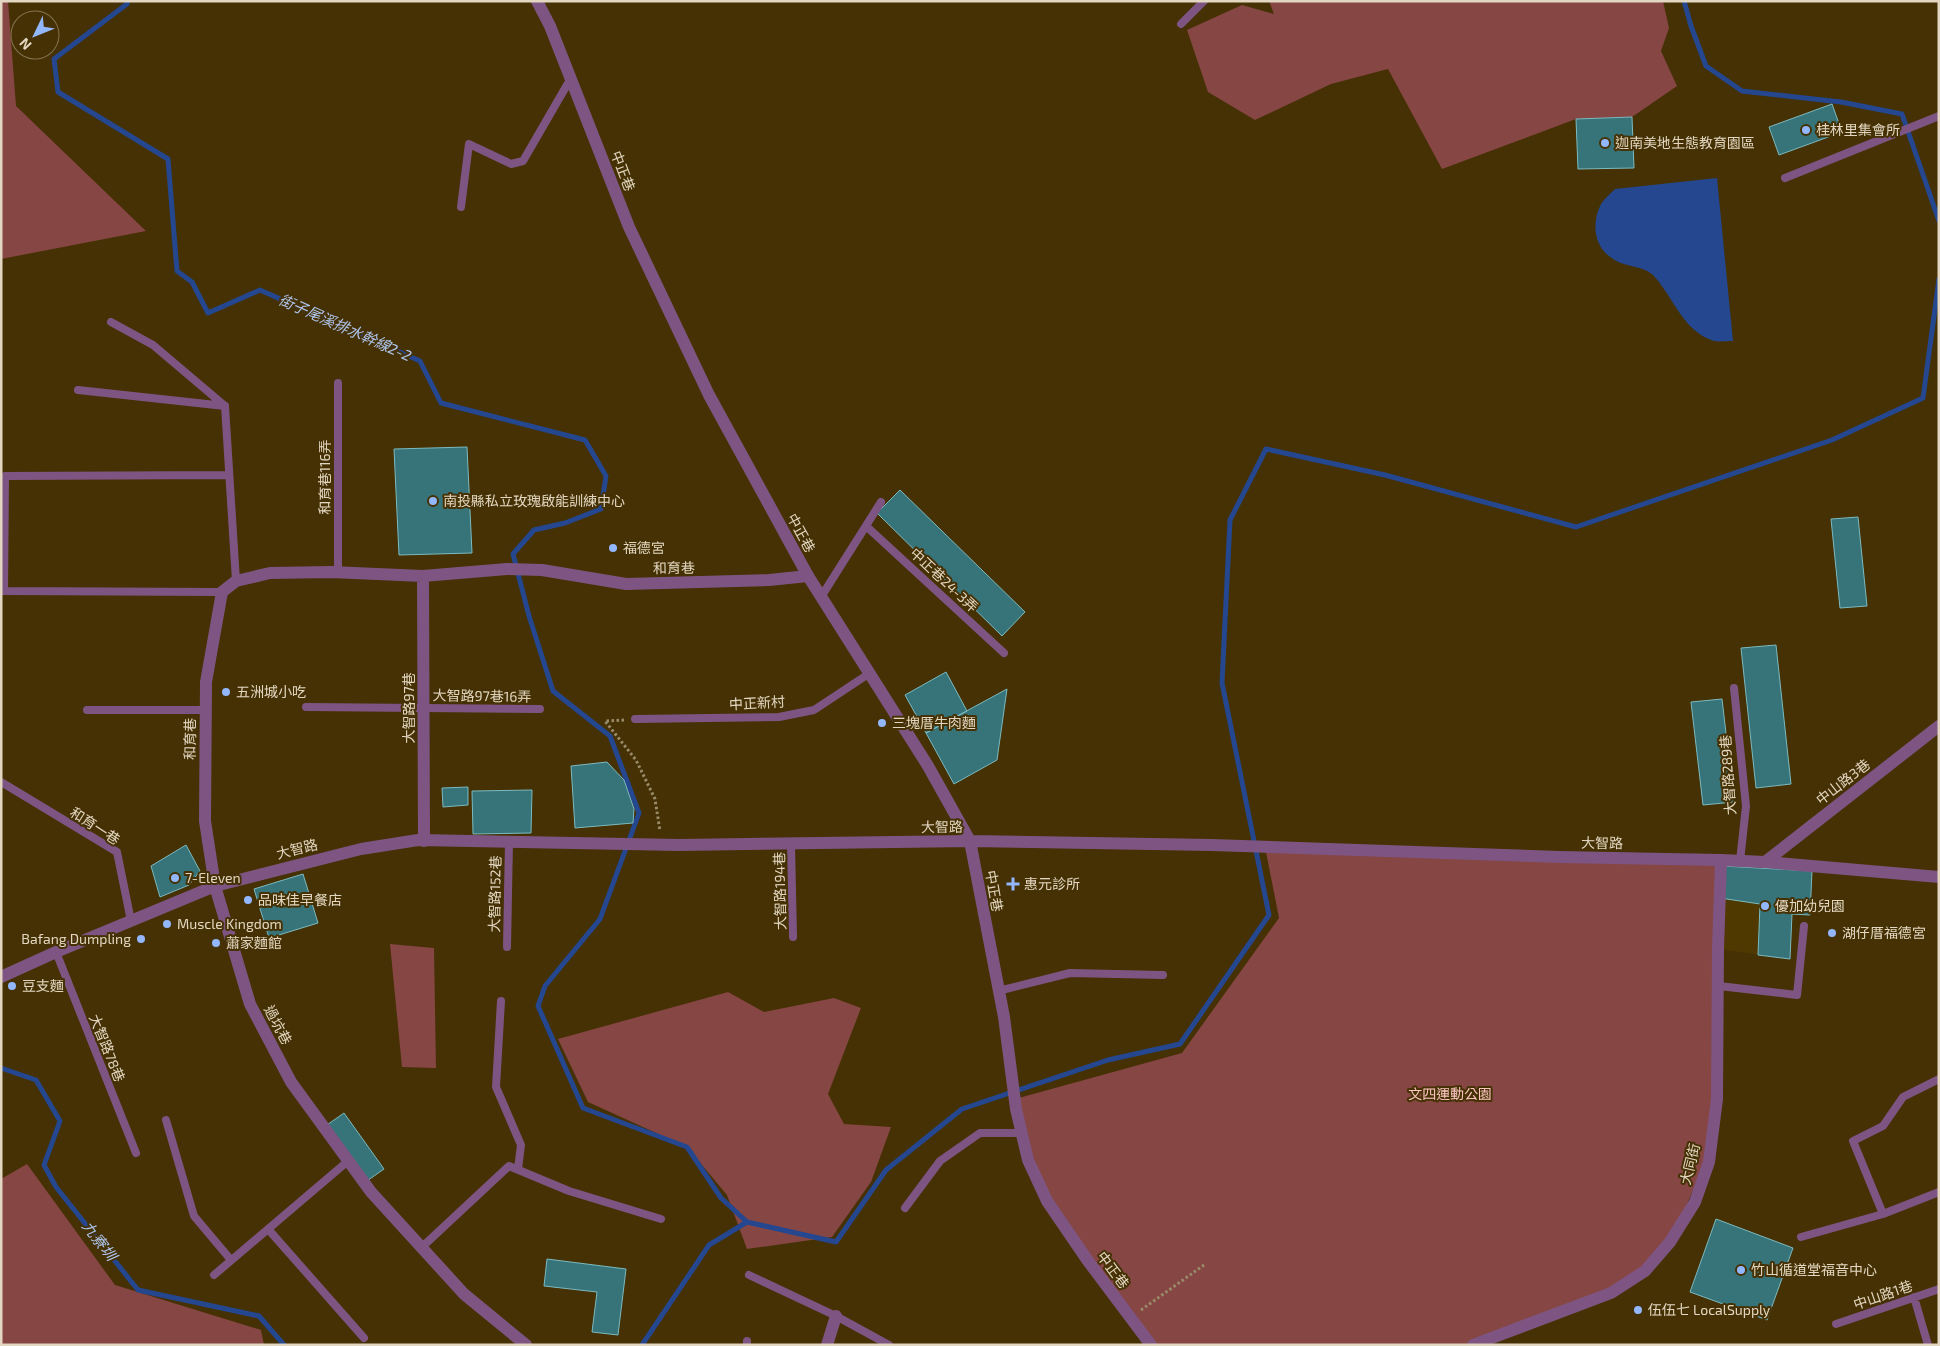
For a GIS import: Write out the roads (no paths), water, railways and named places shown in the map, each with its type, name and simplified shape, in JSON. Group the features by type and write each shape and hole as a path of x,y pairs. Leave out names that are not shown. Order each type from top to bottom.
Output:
{"street":[{"name":"中正巷","path":"536,1 550,26 629,226 709,395 808,576 928,766 970,841 998,991 1015,1099 1028,1160 1047,1201 1088,1261 1151,1345"},
{"name":"和育巷","path":"423,576 507,569 542,570 626,584 769,580 808,576"},
{"path":"222,592 236,581 270,573 338,572 423,576"},
{"name":"大智路97巷","path":"423,576 424,840"},
{"name":"和育巷","path":"214,886 205,821 206,682 222,592"},
{"name":"中山路3巷","path":"1765,862 1939,726"},
{"name":"大智路","path":"1,977 214,886 361,848 424,840 618,844 970,841 1264,846 1560,857 1740,860 1939,878"},
{"name":"大同街","path":"1473,1345 1611,1293 1645,1271 1670,1242 1696,1202 1709,1162 1717,1099 1718,949 1722,860"},
{"name":"過坑巷","path":"214,886 250,1004 291,1082 371,1192 421,1248 464,1294 526,1345"},
{"path":"828,1345 836,1316"}],"lane":[{"path":"1181,24 1204,1"},
{"path":"461,207 469,144 511,164 523,161 571,78"},
{"path":"1785,178 1939,116"},
{"path":"111,322 153,345 225,406 236,581"},
{"name":"和育巷116弄","path":"338,383 338,572"},
{"path":"78,390 225,406"},
{"path":"222,592 3,591 5,476 229,475"},
{"path":"821,597 881,502"},
{"name":"中正巷24-3弄","path":"866,526 1004,653"},
{"name":"中正新村","path":"635,718 779,717 814,710 870,673"},
{"name":"大智路289巷","path":"1734,688 1746,806 1740,860"},
{"name":"大智路97巷16弄","path":"306,707 540,710"},
{"path":"87,710 206,710"},
{"name":"和育一巷","path":"1,782 117,852 131,921"},
{"name":"大智路152巷","path":"507,947 509,841"},
{"name":"大智路194巷","path":"791,844 793,937"},
{"path":"1718,986 1797,995 1804,926"},
{"name":"大智路78巷","path":"56,952 136,1153"},
{"path":"998,991 1070,973 1163,975"},
{"path":"501,1001 496,1087 521,1145 518,1169"},
{"path":"1883,1214 1853,1141 1883,1126 1902,1097 1939,1079"},
{"path":"166,1120 194,1216 231,1260"},
{"path":"905,1208 940,1162 980,1133 1022,1133"},
{"path":"214,1275 348,1162"},
{"path":"421,1248 510,1166 568,1191 662,1220"},
{"path":"1801,1238 1883,1214 1939,1192"},
{"path":"268,1229 364,1338"},
{"path":"748,1275 836,1316 890,1345"},
{"name":"中山路1巷","path":"1836,1324 1939,1289"},
{"path":"1914,1297 1928,1345"}],"water":[{"path":"1717,178 1733,341 1714,341 1694,330 1686,322 1653,275 1643,269 1615,260 1602,249 1598,241 1595,224 1600,206 1615,189"}],"waterway":[{"name":"街子尾溪排水幹線2-2","path":"128,1 127,4 54,59 58,92 168,159 177,271 192,282 208,313 260,290 420,361 441,403 585,440 606,476 601,509 565,523 534,530 513,554 529,616 553,691 610,736 639,813 600,919 545,986 538,1006 583,1108 687,1147 721,1198 747,1222"},
{"path":"1684,1 1706,66 1742,91 1841,102 1902,114 1939,221"},
{"path":"642,1345 709,1245 747,1222 836,1242 886,1170 962,1109 1108,1060 1180,1044 1269,915 1222,683 1230,520 1266,449 1385,475 1576,527 1832,440 1923,398 1939,279"},
{"name":"九寮圳","path":"1,1068 36,1080 60,1121 44,1165 56,1187 138,1290 259,1316 284,1345"}],"place":[{"name":"桂林里集會所","path":"1806,130"},
{"name":"迦南美地生態教育園區","path":"1605,143"},
{"name":"南投縣私立玫瑰啟能訓練中心","path":"433,501"},
{"name":"福德宮","path":"613,548"},
{"name":"五洲城小吃","path":"226,692"},
{"name":"三塊厝牛肉麵","path":"882,723"},
{"name":"7-Eleven","path":"175,878"},
{"name":"惠元診所","path":"1013,884"},
{"name":"品味佳早餐店","path":"248,900"},
{"name":"優加幼兒園","path":"1765,906"},
{"name":"Muscle Kingdom","path":"167,924"},
{"name":"湖仔厝福德宮","path":"1832,933"},
{"name":"Bafang Dumpling","path":"141,939"},
{"name":"蕭家麵館","path":"216,943"},
{"name":"豆支麵","path":"12,986"},
{"name":"竹山循道堂福音中心","path":"1741,1270"},
{"name":"伍伍七 LocalSupply","path":"1638,1310"}],"park label":[{"name":"文四運動公園","path":"1450,1094"}]}
